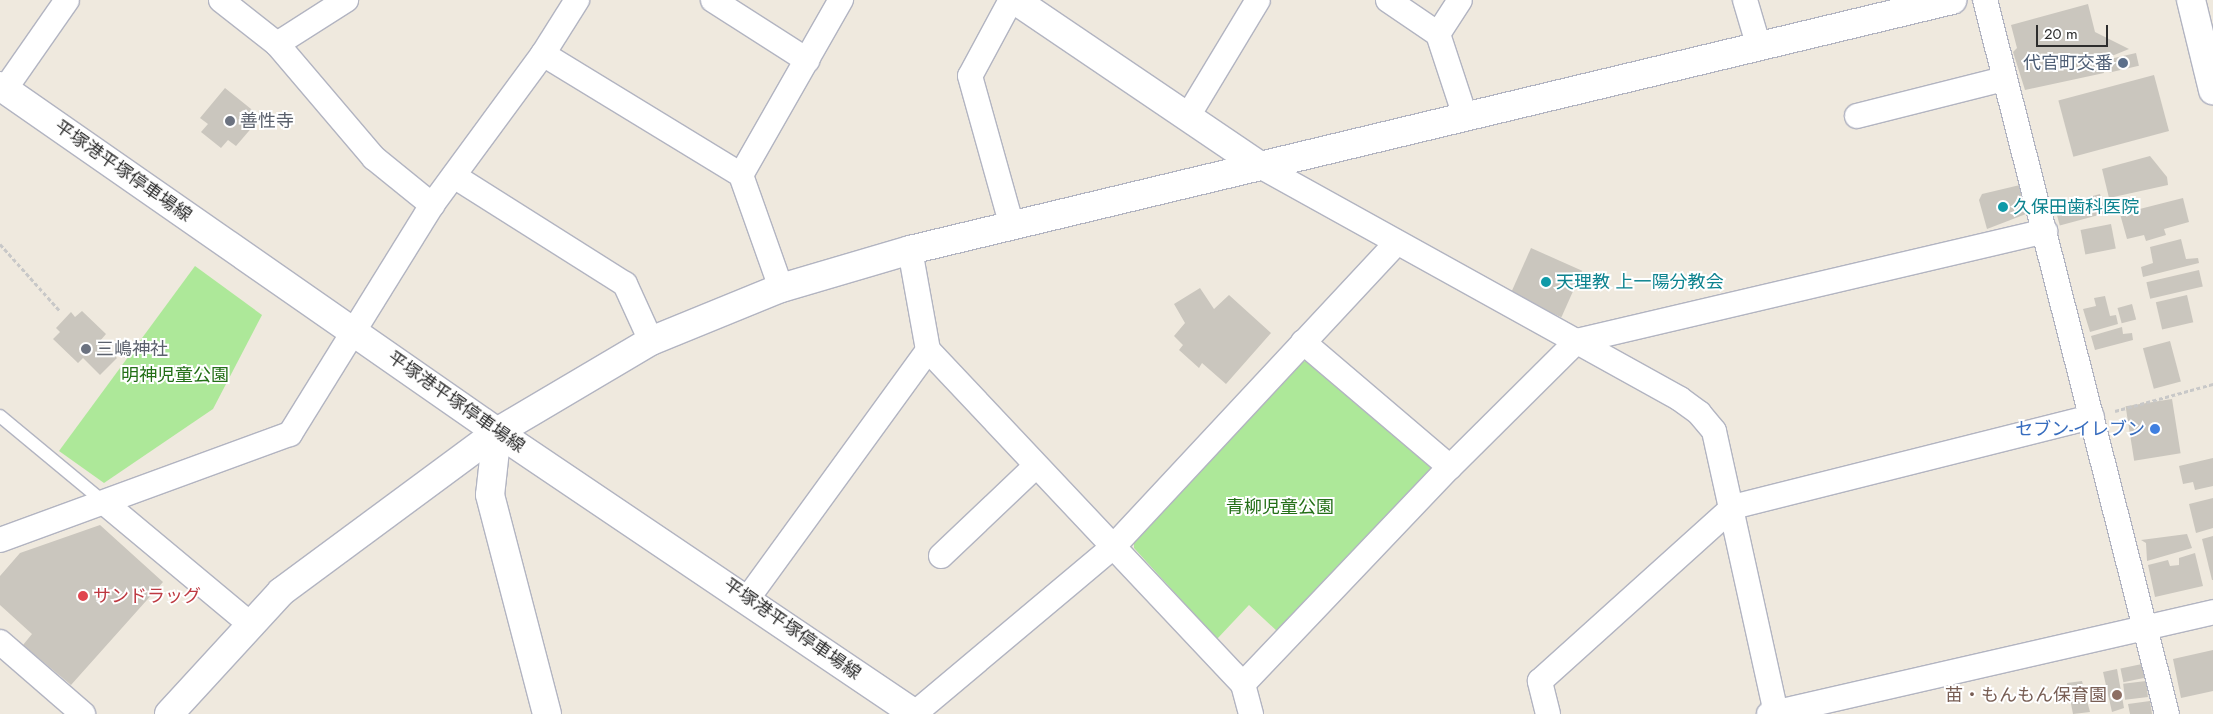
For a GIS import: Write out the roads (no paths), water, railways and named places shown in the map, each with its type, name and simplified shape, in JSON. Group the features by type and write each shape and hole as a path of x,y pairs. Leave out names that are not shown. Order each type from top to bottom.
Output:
{"street":[{"path":"2,87 68,0"},
{"path":"221,0 277,44 374,158 432,206"},
{"path":"277,44 346,0"},
{"path":"0,540 106,504 290,434 357,333 432,206 543,54 577,0"},
{"path":"712,0 807,60"},
{"path":"741,175 841,0"},
{"path":"1012,226 970,76 1013,0 1260,166 1395,244 1577,341 1680,399 1698,413 1714,431 1733,506 1773,713 2148,629 2213,612"},
{"path":"1188,116 1258,0"},
{"path":"1388,0 1438,34 1465,116"},
{"path":"1438,34 1460,0"},
{"path":"1745,0 1758,44"},
{"path":"168,714 280,592 497,432 651,341 781,288 910,250 1758,44 1952,0"},
{"path":"1985,0 2003,79 2045,231 2148,629 2167,714"},
{"path":"2191,0 2213,90"},
{"path":"543,54 741,175 781,288"},
{"path":"1857,116 2003,79"},
{"name":"平塚港平塚停車場線","path":"2,87 497,432 748,598 914,714"},
{"path":"454,176 624,284 651,341"},
{"path":"1243,684 1450,467 1577,341 2045,231"},
{"path":"914,714 1112,548 1395,244"},
{"path":"910,250 928,350 1112,548 1243,684 1250,714"},
{"path":"1303,342 1450,467"},
{"path":"748,598 928,350"},
{"path":"1548,714 1540,681 1733,506 2092,418"},
{"path":"497,432 490,495 547,714"},
{"path":"941,556 1036,466"},
{"path":"106,504 250,624"},
{"path":"0,642 83,714"}],"lane":[{"path":"0,416 106,504"}],"place":[{"name":"代官町交番","path":"2123,63"},
{"name":"善性寺","path":"230,121"},
{"name":"久保田歯科医院","path":"2003,207"},
{"name":"天理教 上一陽分教会","path":"1546,282"},
{"name":"三嶋神社","path":"86,349"},
{"name":"セブン-イレブン","path":"2155,429"},
{"name":"サンドラッグ","path":"83,596"},
{"name":"苗・もんもん保育園","path":"2117,695"}],"park label":[{"name":"明神児童公園","path":"175,375"},
{"name":"青柳児童公園","path":"1280,507"}]}
